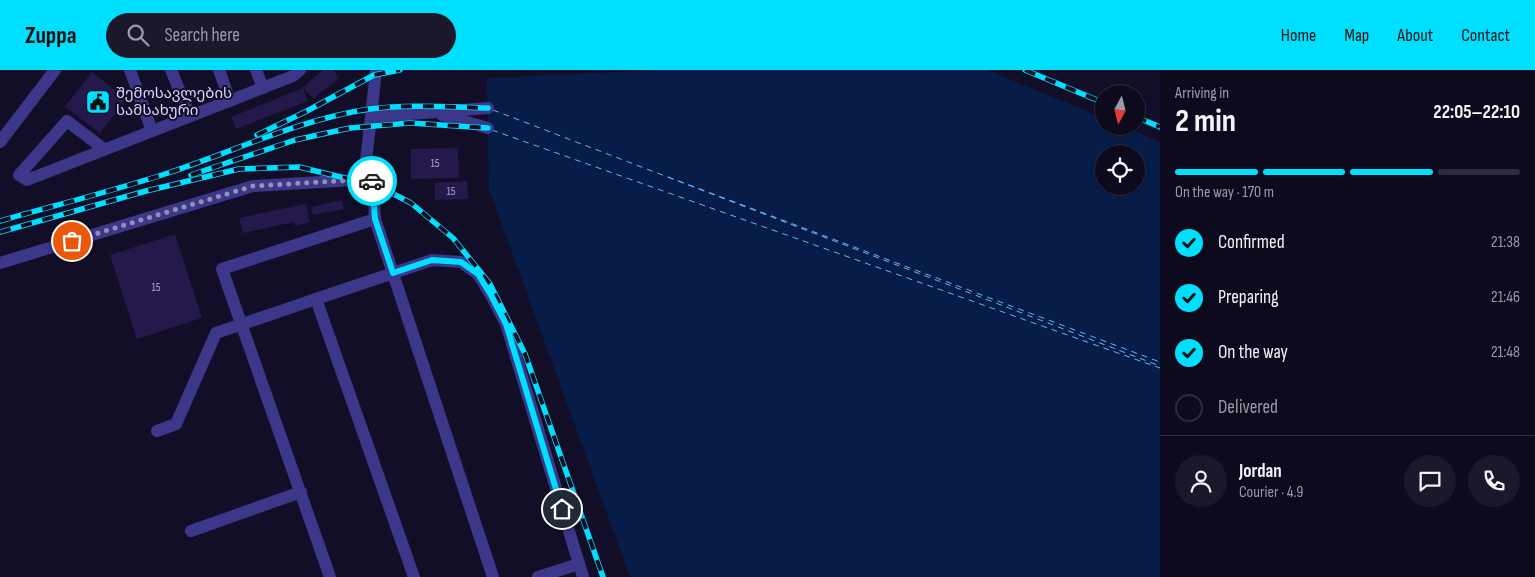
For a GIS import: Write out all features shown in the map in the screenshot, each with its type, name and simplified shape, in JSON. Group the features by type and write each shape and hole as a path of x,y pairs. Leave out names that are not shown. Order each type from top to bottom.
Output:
{"street":[{"path":"0,142 55,70"},
{"path":"130,70 152,131"},
{"path":"171,70 190,116"},
{"path":"219,70 230,101"},
{"path":"256,70 263,88"},
{"path":"104,149 67,121 19,175 27,180 293,76 300,70"},
{"path":"376,70 366,160 371,177 375,219 493,577"},
{"path":"371,117 488,108"},
{"path":"433,112 488,128"},
{"path":"0,264 253,186 354,180 371,177"},
{"path":"330,577 222,269 375,219"},
{"path":"157,431 176,424 216,333 432,260 461,262 478,274 506,324 583,577"},
{"path":"316,299 414,577"},
{"path":"191,531 301,492"},
{"path":"538,577 579,564"}],"water":[{"path":"661,70 987,70 1095,114 1095,135 1144,135 1160,142 1160,577 630,577 489,189 487,78"}],"building":[{"path":"323,70 333,70 339,78 313,99 303,87"},
{"path":"92,72 126,99 100,133 65,107"},
{"path":"303,88 308,101 236,129 231,117"},
{"path":"458,148 459,178 411,179 411,149"},
{"path":"467,181 468,199 435,200 435,183"},
{"path":"342,200 344,209 313,215 311,207"},
{"path":"306,204 310,222 295,226 294,222 243,233 239,218"},
{"path":"175,234 202,318 137,339 110,255"}],"ferry route":[{"path":"493,110 1160,366"},
{"path":"492,130 1160,368"},
{"path":"668,177 1160,362"}],"railway":[{"path":"257,135 374,75 400,70"},
{"path":"1025,70 1095,99"},
{"path":"0,221 147,180 318,120 370,109 429,106 488,108"},
{"path":"1145,121 1160,127"},
{"path":"191,175 295,140 350,128 410,123 488,128"},
{"path":"0,232 146,191 239,169 299,167 378,186 411,203 453,238 490,284 525,354 603,577"}],"way so far":[{"path":"72,241 253,186 354,180 371,177 372,181"}],"place":[{"name":"შემოსავლების სამსახური","path":"98,102"}],"route":[{"path":"372,181 375,219 393,273 432,260 461,262 478,274 491,295 506,324 562,509"}]}
